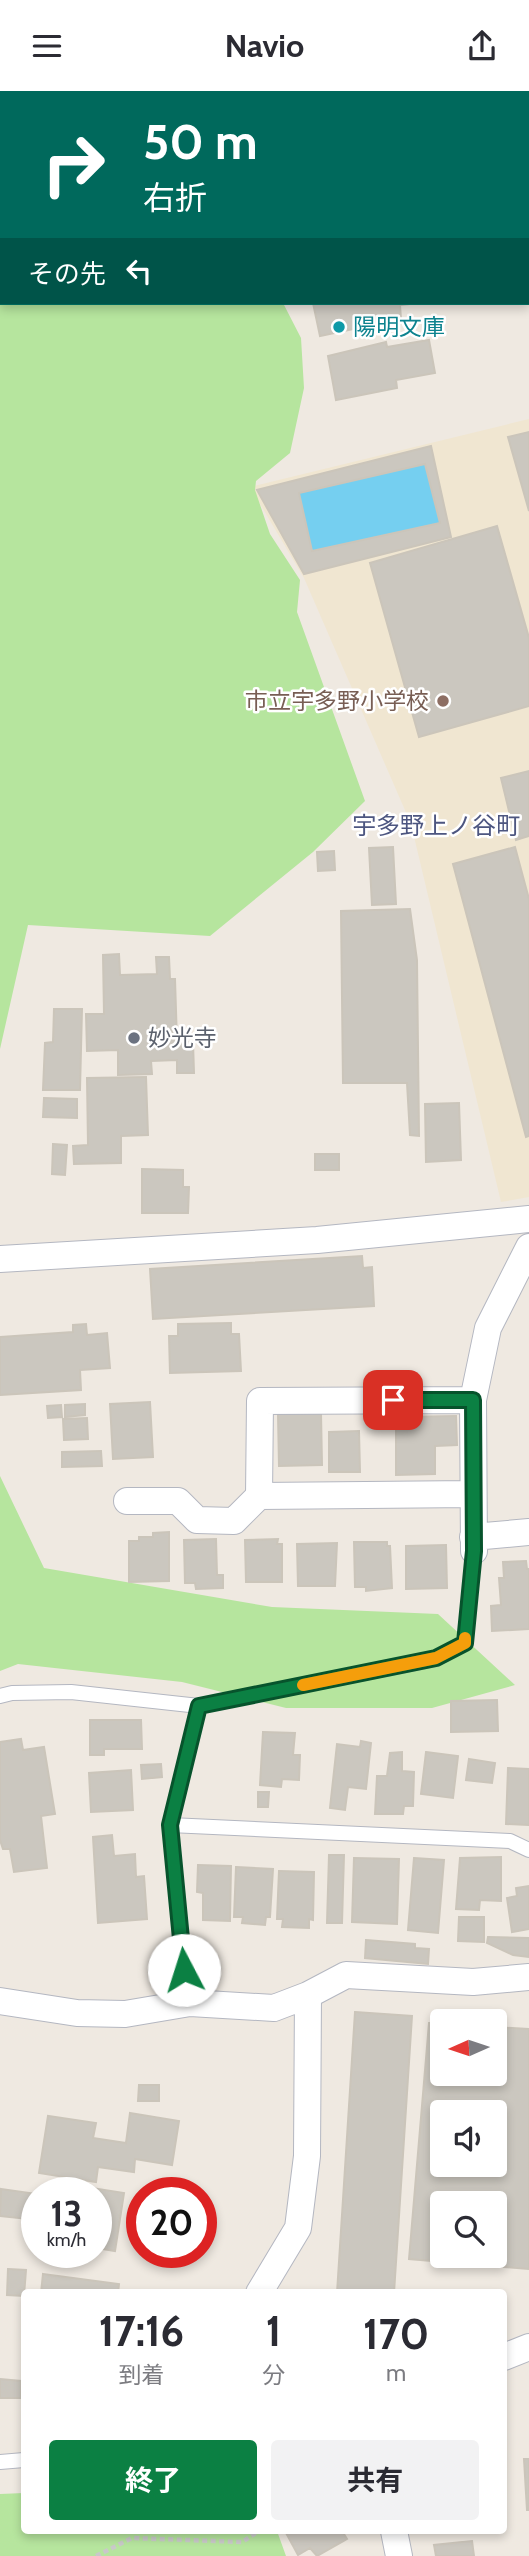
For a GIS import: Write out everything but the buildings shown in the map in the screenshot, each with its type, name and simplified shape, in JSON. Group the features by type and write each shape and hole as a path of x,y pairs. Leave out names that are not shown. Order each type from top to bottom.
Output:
{"street":[{"path":"0,1259 317,1240 529,1219"},
{"path":"529,1247 488,1328 473,1400 472,1494 474,1544 529,1532"},
{"path":"127,1501 178,1501 197,1520 234,1521 259,1496 260,1401 473,1400"},
{"path":"259,1496 472,1494"},
{"path":"0,2001 77,2013 125,2014 190,2003 274,2008 308,1995 346,1975 473,1982 529,1977"},
{"path":"261,2289 298,2228 307,2156 308,1995"},
{"path":"507,2356 529,2347"},
{"path":"395,2534 399,2556"}],"lane":[{"path":"0,1696 12,1693 71,1692 199,1706 436,1658 465,1643 474,1544"},
{"path":"190,2003 184,1970 170,1825 199,1706"},
{"path":"170,1825 510,1841 529,1850"},
{"path":"0,2462 21,2460"}],"path":[{"path":"96,2556 132,2538 242,2542 254,2534"}],"shaded area":[{"name":"市立宇多野小学校","path":"529,419 529,1197 501,1202 411,824 304,578 250,487"}],"green space":[{"path":"0,305 284,305 301,338 304,388 290,453 256,481 255,490 270,534 300,580 297,612 365,801 313,852 210,936 28,925 0,1049"},
{"path":"0,1476 44,1568 272,1607 438,1614 515,1685 432,1708 286,1708 182,1682 18,1664 0,1671"},
{"path":"21,2493 21,2534 278,2534 286,2556 0,2556 0,2494"}],"water":[{"path":"425,464 440,523 312,551 299,493"}],"slow traffic":[{"path":"303,1685 436,1658 465,1643 465,1638"}],"place":[{"name":"陽明文庫","path":"339,327"},
{"name":"市立宇多野小学校","path":"443,701"},
{"name":"妙光寺","path":"134,1038"}],"district":[{"name":"宇多野上ノ谷町","path":"436,825"}],"route":[{"path":"184,1970 170,1825 199,1706 436,1658 465,1643 474,1551 473,1400 393,1400"}]}
